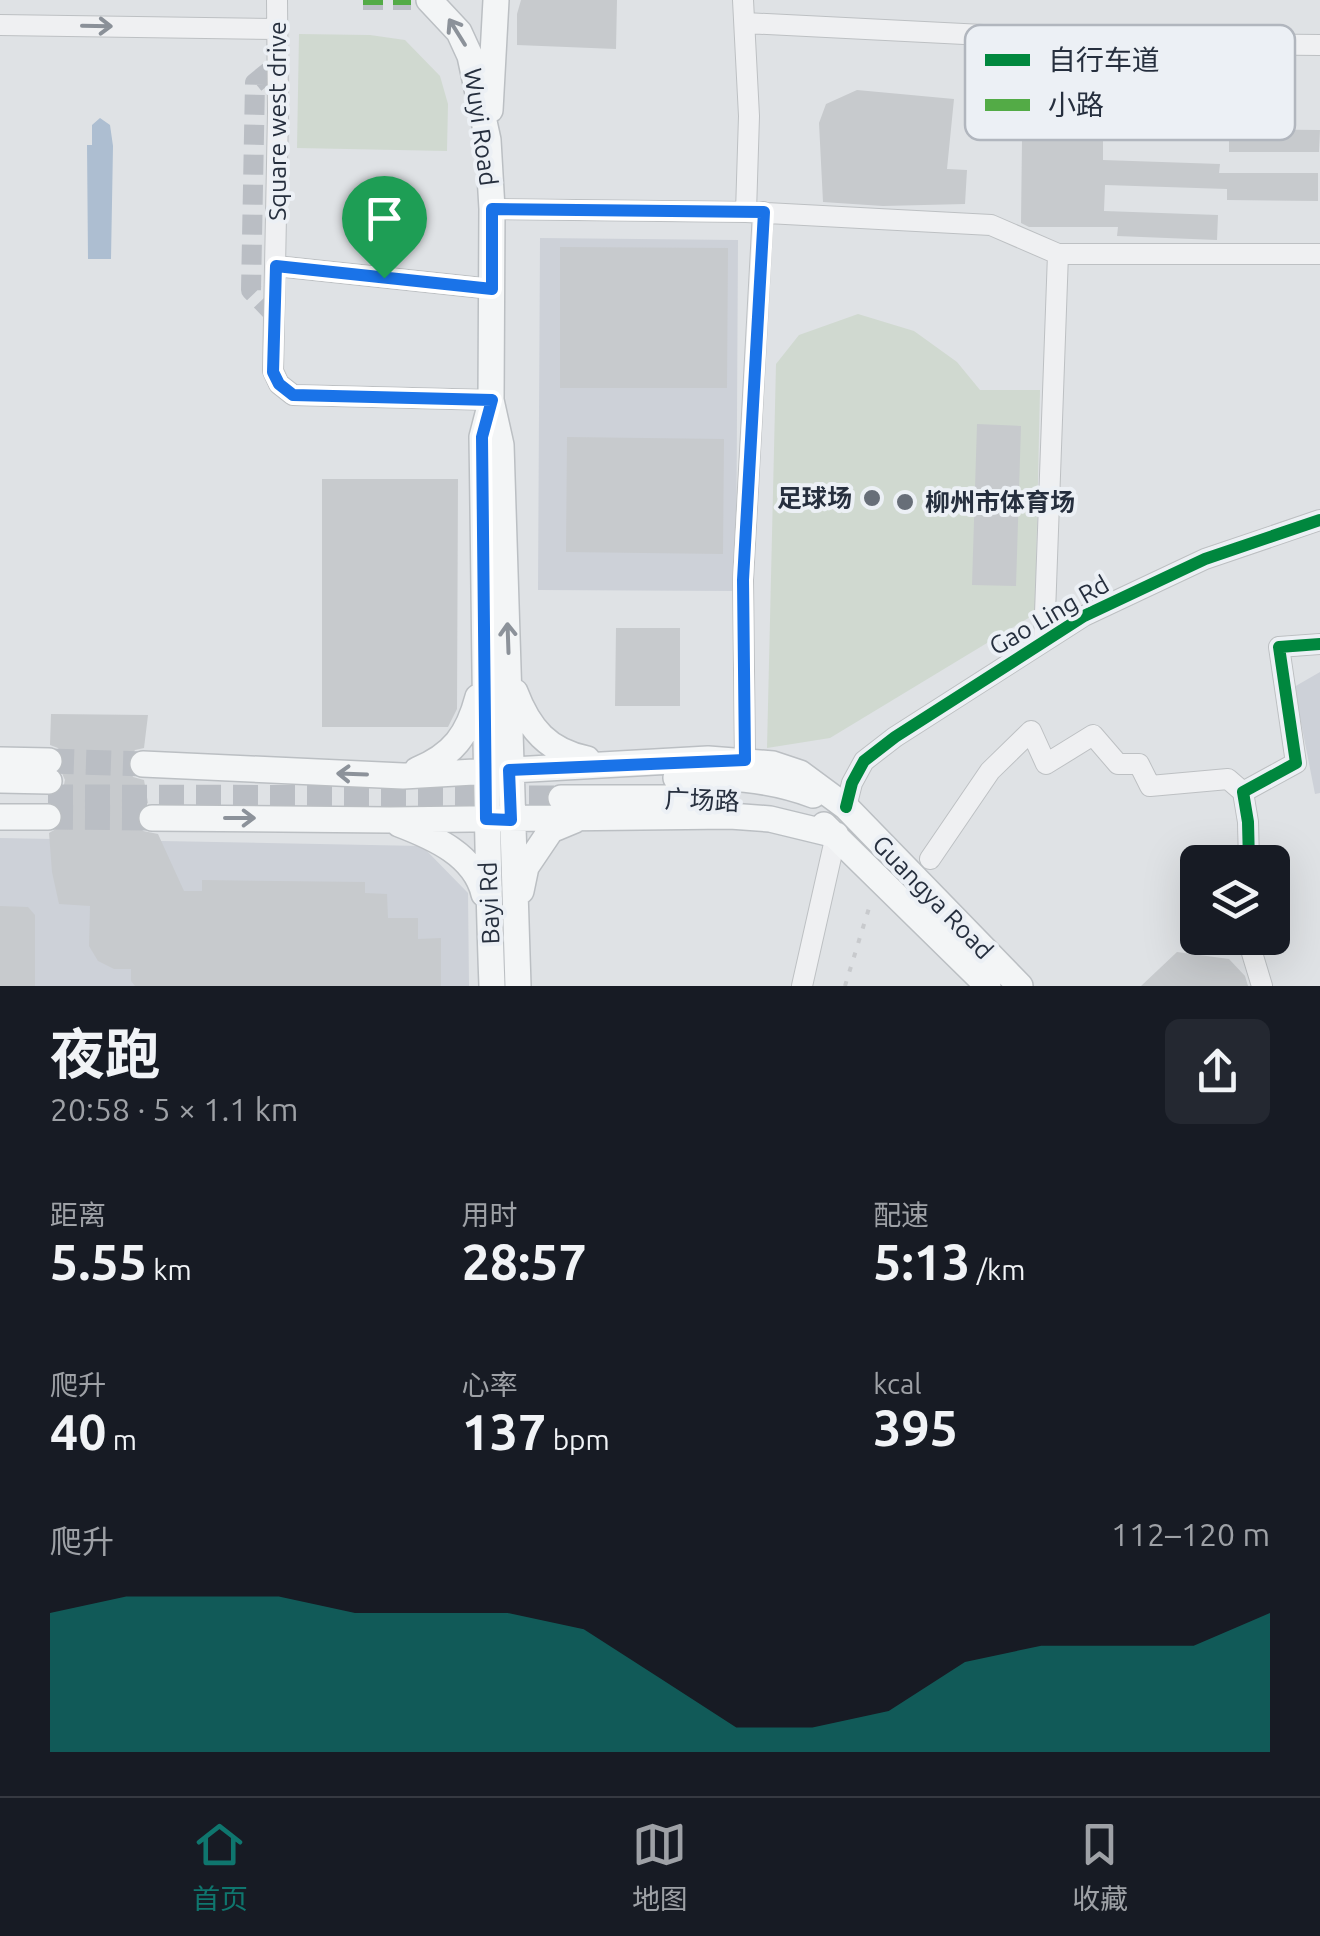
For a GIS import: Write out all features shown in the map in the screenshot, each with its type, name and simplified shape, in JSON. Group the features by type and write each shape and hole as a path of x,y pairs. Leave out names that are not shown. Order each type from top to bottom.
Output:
{"main road":[{"name":"Wuyi Road","path":"429,0 459,32 470,56 488,140 492,209"},
{"path":"488,140 496,0"},
{"name":"Bayi Rd","path":"492,209 492,400 501,445 510,678 497,770"},
{"name":"Bayi Rd","path":"492,400 482,437 486,664 497,770 502,918 492,986"},
{"path":"403,776 437,762 460,743 473,716 486,664"},
{"path":"510,678 525,719 546,742 571,756 617,765"},
{"path":"0,760 49,789"},
{"name":"Guangya Road","path":"617,765 745,760 800,773 846,808 1020,986"},
{"path":"144,764 403,776 617,765"},
{"name":"广场路","path":"836,835 817,820 749,801 559,790 742,777 792,787 846,808"},
{"path":"0,780 49,789"},
{"path":"0,797 49,789"},
{"path":"0,816 49,789"},
{"path":"152,818 770,819 836,835 988,986"},
{"path":"502,918 526,868 552,830 581,818"},
{"path":"390,820 435,839 460,858 480,879 502,918"},
{"name":"Bayi Rd","path":"502,918 518,986"}],"street":[{"name":"Square west drive","path":"276,0 273,372 279,384 293,395 492,400"},
{"path":"744,0 755,212 743,580 745,760"},
{"path":"744,23 965,34"},
{"path":"0,25 278,29"},
{"path":"1295,45 1320,45"},
{"path":"492,209 755,212 992,225 1058,254 1320,254"},
{"path":"1044,641 1058,254"},
{"path":"276,266 492,289"},
{"name":"Gao Ling Rd","path":"846,808 852,783 864,761 1084,616 1205,559 1320,520"},
{"path":"1243,792 1296,762 1279,648 1320,644"},
{"path":"930,859 990,771 1031,731 1046,764 1093,734 1118,764 1139,764 1150,786 1228,779 1243,792 1249,845"},
{"path":"802,986 836,835"},
{"path":"1253,955 1262,986"}],"shaded area":[{"path":"299,34 370,35 405,40 440,76 448,104 447,151 297,148"},
{"path":"540,238 738,240 736,591 538,590"},
{"name":"柳州市体育场","path":"858,314 914,331 957,362 980,390 1040,390 1035,614 830,738 767,748 776,364 799,335"},
{"path":"1320,672 1320,793 1315,794 1294,687"},
{"path":"0,838 422,846 468,893 469,986 0,986"}],"water":[{"path":"100,118 110,125 113,146 111,259 88,259 87,145 92,145 92,125"}],"building":[{"path":"521,0 617,0 616,49 517,45"},
{"path":"857,90 954,99 947,169 967,170 965,204 883,206 823,202 819,123 826,104"},
{"path":"1295,130 1320,130 1319,152 1229,152 1229,141 1204,140 1295,140"},
{"path":"1022,140 1103,140 1103,160 1220,164 1219,173 1318,173 1318,201 1227,200 1227,189 1105,185 1104,211 1218,215 1217,240 1117,236 1118,227 1029,227 1021,223"},
{"path":"560,247 728,248 727,388 560,388"},
{"path":"977,424 1021,426 1016,586 972,585"},
{"path":"567,437 724,439 723,554 566,552"},
{"path":"322,479 458,479 457,709 448,727 322,727"},
{"path":"616,628 680,628 680,706 615,706"},
{"path":"51,714 148,715 144,748 135,750 127,762 133,777 144,780 148,803 139,809 136,819 143,831 158,834 184,891 202,891 202,880 365,882 365,893 387,894 388,918 418,918 418,939 441,938 441,986 135,986 131,969 114,969 98,961 89,946 90,906 59,904 52,872 49,833 61,826 64,816 48,797 63,789 61,771 65,760 58,748 50,745"},
{"path":"0,906 28,907 35,915 35,986 0,986"},
{"path":"1177,952 1229,959 1245,976 1248,986 1141,986"}],"tunnel":[{"path":"363,0 411,0"},
{"path":"275,315 251,290 255,83 278,64"},
{"path":"49,761 143,764"},
{"path":"48,797 561,798"},
{"path":"48,817 152,818"}],"railway":[{"path":"845,986 869,908"}],"marked path":[{"path":"363,0 411,0"}],"cycle path":[{"path":"846,807 852,783 864,761 1084,616 1205,559 1320,520"},
{"path":"1249,845 1243,792 1296,763 1279,647 1320,644"}],"place":[{"name":"足球场","path":"872,498"},
{"name":"柳州市体育场","path":"905,502"}],"route":[{"path":"492,209 764,212 743,580 745,760 509,770 511,820 486,819 482,437 492,400 293,395 279,384 273,372 276,266 384,278 492,289 492,209"}]}
